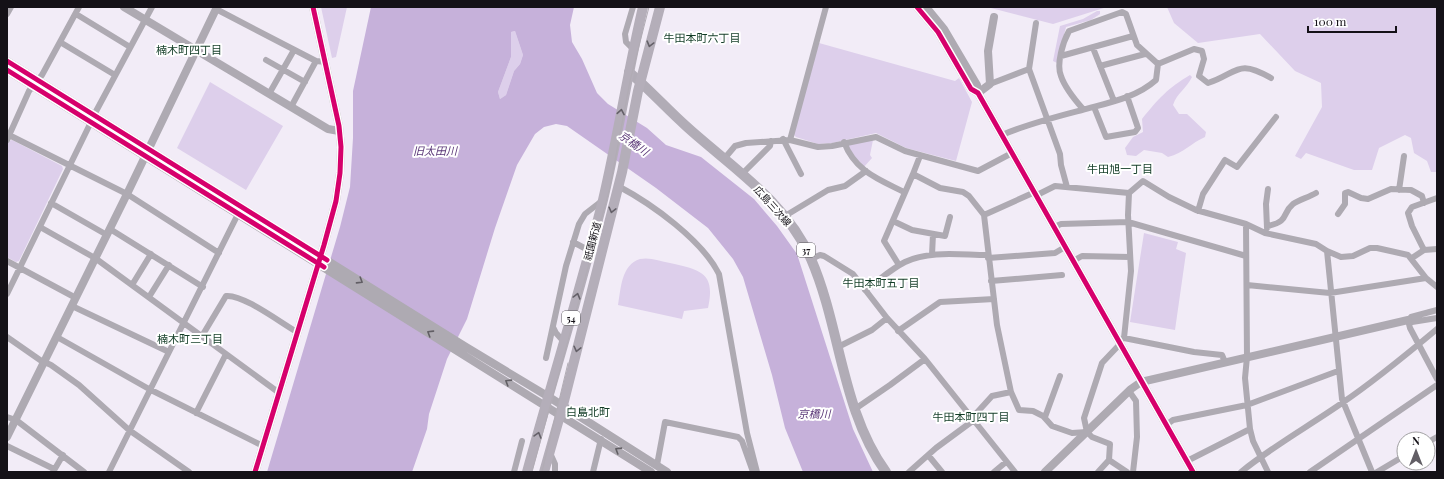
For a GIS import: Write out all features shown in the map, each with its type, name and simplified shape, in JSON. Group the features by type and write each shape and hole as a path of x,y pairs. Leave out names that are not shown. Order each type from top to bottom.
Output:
{"highway":[{"name":"祇園新道","path":"527,472 565,343 603,200 633,48 643,7"},
{"name":"祇園新道","path":"544,472 622,172 637,93 660,7"}],"main road":[{"name":"広島三次線","path":"629,72 686,126 763,192 785,216 811,259 829,310 855,409 868,441 886,472"}],"street":[{"path":"7,14 11,7"},
{"path":"79,7 35,83 8,137 127,194 219,253"},
{"path":"124,7 328,129 339,131"},
{"path":"7,294 92,119 152,7"},
{"path":"255,472 297,332 322,261 336,201 340,173 339,131 326,62 313,7"},
{"path":"633,7 625,34 626,42 633,48"},
{"path":"790,140 826,7"},
{"path":"917,7 934,25 971,89 978,93"},
{"path":"926,7 944,29 977,85 978,93 1193,472"},
{"path":"7,437 127,194 216,8 316,61 326,62"},
{"path":"1083,109 1060,75 1059,67 1064,40 1069,31 1122,12 1126,14 1137,45 1145,54 1158,64"},
{"path":"76,14 130,47"},
{"path":"990,84 988,51 994,17"},
{"path":"1036,23 1029,69 1049,119 1060,154 1061,165 1067,187"},
{"path":"1062,56 1133,36"},
{"path":"60,42 115,75"},
{"path":"1093,48 1114,101"},
{"path":"1158,64 1194,49 1202,51 1204,59 1199,76 1208,83 1226,73 1242,68 1256,70 1271,78"},
{"path":"269,94 294,50"},
{"path":"1100,66 1145,54"},
{"path":"266,60 305,82"},
{"path":"7,61 35,83 92,119 548,401 601,439 651,472"},
{"path":"291,107 316,61"},
{"path":"1002,135 1049,119 1114,101 1148,87 1156,80 1158,64"},
{"path":"978,93 990,84 1029,69"},
{"path":"7,70 35,83"},
{"path":"1094,107 1106,138 1135,132 1138,128 1127,96"},
{"path":"1198,211 1203,194 1225,160 1237,167 1276,117"},
{"path":"724,159 740,144 783,139 818,147 832,146 844,142 876,137 905,151 978,171 1012,152"},
{"path":"783,139 801,174"},
{"path":"742,174 770,146 771,141"},
{"path":"844,142 853,161 866,171 904,192"},
{"path":"900,265 884,241 904,197 904,192 920,156"},
{"path":"1399,190 1404,156"},
{"path":"785,216 828,190 845,186 866,171"},
{"path":"913,174 940,188 963,192 969,196 984,215 994,299 1011,392 1019,410 1033,411 1045,417 1052,426 1072,433 1087,432"},
{"path":"1098,472 1109,460 1110,444 1092,437 1087,432 1084,418 1102,363 1120,341 1131,271 1128,222 1129,193 1143,180 1169,197 1198,211 1246,224 1265,233 1316,244 1341,257 1353,256 1364,250 1377,248 1408,255 1412,258 1426,278 1437,287"},
{"path":"618,186 668,217 714,264 719,274 746,433 757,472"},
{"path":"984,215 1055,186 1129,193"},
{"path":"1265,233 1268,226 1266,204 1268,189"},
{"path":"1338,214 1345,204 1345,193 1348,192 1361,198 1368,199 1391,189 1416,191 1422,196 1424,203"},
{"path":"1268,226 1277,224 1284,219 1292,205 1316,193"},
{"path":"1424,250 1412,226 1408,213 1412,207 1437,198"},
{"path":"546,358 566,266 579,224 585,214 603,200"},
{"path":"51,203 151,254 203,286"},
{"path":"109,472 149,389 203,286 239,211"},
{"path":"893,221 912,230 945,236 950,217"},
{"path":"1054,227 1061,224 1128,222 1246,256"},
{"path":"1246,224 1247,357 1244,378 1250,429 1253,441 1268,472"},
{"path":"40,227 95,258 278,392"},
{"path":"932,254 933,234"},
{"path":"573,242 590,251"},
{"path":"865,290 900,265 932,254 988,257 1055,253 1065,247"},
{"path":"1412,258 1424,250 1437,249"},
{"path":"1327,251 1338,371 1343,402 1372,472"},
{"path":"132,285 151,254"},
{"path":"811,259 820,255 824,256 853,274 898,331 925,359 1015,472"},
{"path":"1073,261 1082,256 1130,257"},
{"path":"7,261 76,298"},
{"path":"149,297 169,266"},
{"path":"991,281 1062,276"},
{"path":"1247,285 1330,293 1426,278"},
{"path":"202,336 226,296 248,302 297,332"},
{"path":"898,331 940,302 994,299"},
{"path":"72,306 169,352"},
{"path":"1045,472 1129,391 1142,382 1408,320 1411,317 1437,310"},
{"path":"838,347 872,330 887,318"},
{"path":"1408,320 1412,322 1437,318"},
{"path":"1408,320 1418,345 1437,379"},
{"path":"553,326 556,333 565,343"},
{"path":"1241,472 1260,456 1343,402 1394,366 1437,329"},
{"path":"7,337 44,362 51,364 79,386 129,430 188,472"},
{"path":"57,337 149,389 263,446"},
{"path":"1120,341 1222,355 1225,362"},
{"path":"196,413 226,354"},
{"path":"855,409 925,359"},
{"path":"1166,425 1173,420 1248,405 1338,371"},
{"path":"1045,417 1060,376"},
{"path":"1310,472 1437,385"},
{"path":"1129,391 1136,401 1137,437 1133,472"},
{"path":"909,472 973,419 992,396 1011,392"},
{"path":"561,410 656,469 668,472"},
{"path":"7,417 16,420 84,472"},
{"path":"656,469 665,422 738,437 742,441 753,472"},
{"path":"1186,461 1250,429"},
{"path":"593,472 601,439"},
{"path":"514,472 522,441"},
{"path":"7,446 53,471 63,455"},
{"path":"549,452 555,464 556,472"},
{"path":"928,455 942,472"},
{"path":"517,462 531,459"},
{"path":"1109,460 1128,472"},
{"path":"1377,472 1396,461"},
{"path":"994,472 1006,462"},
{"path":"175,472 178,465"}],"shaded area":[{"path":"321,7 347,7 336,57 332,58"},
{"path":"987,7 1107,7 1053,24"},
{"path":"1167,7 1437,7 1436,172 1431,172 1427,161 1414,153 1411,138 1405,135 1379,148 1372,170 1354,170 1306,153 1301,159 1295,156 1322,107 1321,83 1295,71 1260,34 1198,43 1174,23"},
{"path":"1097,11 1100,11 1100,14 1091,20 1066,27 1057,63 1053,61 1060,26 1083,19"},
{"path":"515,31 523,55 520,64 514,71 506,95 500,99 498,92 511,57 511,32"},
{"path":"819,43 955,81 959,78 972,102 956,161 906,148 876,133 832,143 818,144 796,137 793,134"},
{"path":"1190,75 1192,77 1190,81 1177,97 1173,105 1179,114 1187,114 1206,132 1205,137 1179,153 1168,157 1162,153 1144,150 1136,156 1127,155 1125,148 1133,137 1143,132 1142,119 1164,94"},
{"path":"210,82 283,126 246,190 177,148"},
{"path":"12,140 62,166 63,169 19,261 16,262 7,257 7,144"},
{"path":"873,140 870,155 872,158 863,168 846,145"},
{"path":"1144,233 1178,242 1176,249 1186,253 1175,330 1130,322"},
{"path":"640,259 651,259 681,265 703,275 710,287 708,308 684,311 682,319 618,305 621,285 625,272 629,266"}],"water":[{"name":"旧太田川","path":"371,7 574,7 570,25 572,42 582,59 597,93 608,104 647,128 666,145 701,157 754,199 777,226 797,254 853,429 873,472 803,472 785,428 772,375 743,277 733,259 708,228 656,188 567,126 556,124 544,127 535,134 517,165 495,228 467,319 447,359 429,414 427,429 412,472 267,472 340,227 350,187 353,138 353,91","holes":["515,31 523,55 520,64 514,71 506,95 500,99 498,92 511,57 511,32"]}],"tram line":[{"path":"532,472 610,187 630,81 649,7"},
{"path":"542,472 568,363"}],"cycle path":[{"path":"255,472 324,245 336,201 340,173 341,147 339,126 313,7"},
{"path":"917,7 938,32 971,89 978,93 1193,472"},
{"path":"7,61 327,260"},
{"path":"7,70 324,267"}],"district":[{"name":"牛田本町六丁目","path":"702,37"},
{"name":"楠木町四丁目","path":"189,49"},
{"name":"牛田旭一丁目","path":"1120,168"},
{"name":"牛田本町五丁目","path":"881,282"},
{"name":"楠木町三丁目","path":"190,338"},
{"name":"白島北町","path":"588,411"},
{"name":"牛田本町四丁目","path":"971,416"}],"water label":[{"name":"京橋川","path":"634,143"},
{"name":"京橋川","path":"814,413"}]}
